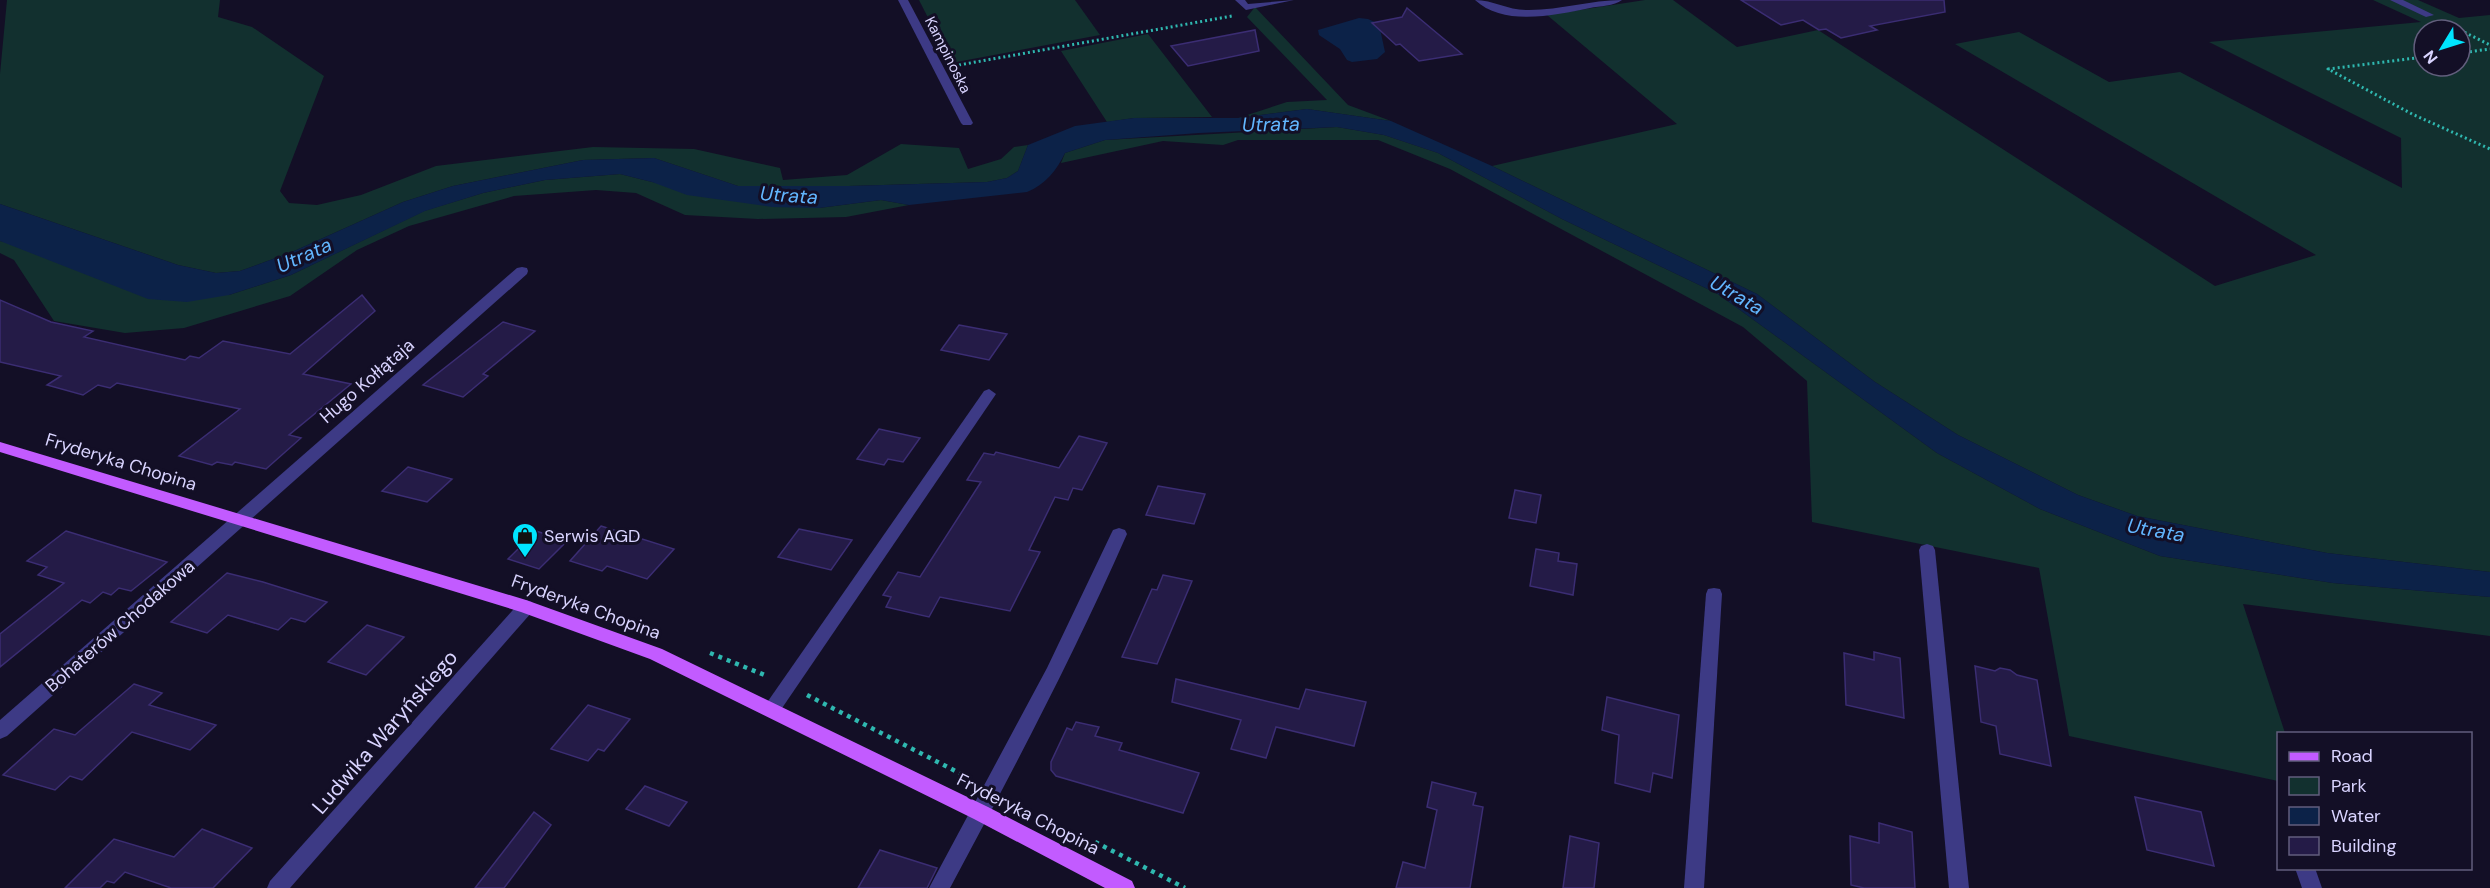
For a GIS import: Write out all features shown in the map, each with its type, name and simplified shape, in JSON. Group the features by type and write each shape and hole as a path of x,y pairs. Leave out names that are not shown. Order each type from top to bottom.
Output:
{"main road":[{"name":"Fryderyka Chopina","path":"0,447 526,607 656,654 981,813 1125,888"}],"street":[{"name":"Kampinoska","path":"903,0 967,123"},
{"path":"1243,3 1289,0"},
{"path":"1480,0 1497,10 1526,14 1617,0"},
{"path":"2395,0 2429,15"},
{"name":"Hugo Kołłątaja","path":"240,521 522,271"},
{"path":"772,709 989,394"},
{"name":"Bohaterów Chodakowa","path":"0,730 240,521"},
{"path":"939,888 981,813 1086,609 1119,534"},
{"path":"1927,550 1959,888"},
{"path":"1694,888 1714,594"},
{"name":"Ludwika Waryńskiego","path":"277,888 526,607"},
{"path":"2306,870 2312,888"}],"path":[{"path":"939,69 1237,15 1248,10 1243,3"},
{"path":"2472,36 2490,45"},
{"path":"2472,51 2490,49"},
{"path":"2412,58 2328,69 2412,114 2490,149"}],"green space":[{"path":"7,0 220,0 218,17 252,27 324,76 280,191 289,203 317,205 361,195 436,166 593,147 694,149 780,168 783,180 847,175 901,144 959,148 968,169 1001,159 1014,147 1028,145 1018,171 1007,178 987,182 738,186 654,158 583,160 453,186 403,202 292,252 240,271 216,273 178,265 0,204 0,74"},
{"path":"919,0 1075,0 1100,35 951,63"},
{"path":"1645,0 1673,0 1737,47 1818,30 2215,286 2316,255 1955,44 2019,32 2109,82 2180,72 2402,188 2401,138 2209,42 2412,23 2412,78 2472,78 2472,18 2459,18 2490,15 2490,572 2327,553 2137,516 2078,495 1958,435 1875,382 1757,294 1492,166 1677,124 1547,15"},
{"path":"2373,0 2418,0 2459,18 2412,18"},
{"path":"1255,7 1348,105 1391,121 1307,109 1238,118 1287,102 1327,100 1247,17"},
{"path":"1148,34 1212,117 1134,118 1107,122 1061,51"},
{"path":"1337,127 1384,135 1438,153 1562,219 1718,294 1937,453 2040,509 2160,556 2333,583 2490,597 2490,636 2243,604 2285,732 2277,732 2277,781 2069,736 2039,568 1812,522 1807,381 1743,327 1450,169 1378,140 1238,140 1223,145 1163,141 1061,163 1065,153 1105,140"},
{"path":"620,174 652,182 819,208 881,200 909,205 846,217 758,219 685,215 636,193 596,190 514,196 409,226 357,250 290,296 184,328 125,333 54,321 14,260 0,253 0,241 229,295 291,275 424,211 483,193 545,180"}],"water":[{"path":"1359,18 1379,24 1385,52 1377,59 1352,62 1347,60 1340,49 1319,35 1318,30"},
{"name":"Utrata","path":"1307,109 1391,121 1492,166 1757,294 1875,382 1958,435 2078,495 2137,516 2327,553 2490,572 2490,597 2333,583 2160,556 2040,509 1937,453 1718,294 1562,219 1438,153 1384,135 1337,127 1105,140 1065,153 1050,176 1027,192 909,205 881,200 819,208 772,207 687,195 652,182 620,174 545,180 483,193 425,211 291,275 229,295 187,302 148,299 0,241 0,204 178,265 216,273 240,271 292,252 403,202 453,186 583,160 654,158 738,186 987,182 1007,178 1018,171 1028,145 1075,126 1134,118 1238,118"}],"building":[{"path":"1741,0 1944,0 1945,12 1870,26 1877,30 1841,38 1826,29 1819,30 1803,20 1781,25"},
{"path":"1407,8 1462,54 1419,61 1400,44 1396,45 1372,23 1402,17"},
{"path":"1255,30 1259,51 1188,66 1171,46"},
{"path":"362,295 375,311 303,374 351,384 289,435 301,438 266,469 235,462 232,465 217,462 212,465 179,456 240,409 117,383 110,388 98,385 83,395 47,385 61,376 0,362 0,300 51,322 93,331 84,337 185,360 190,356 199,358 223,341 290,354"},
{"path":"503,322 535,331 483,374 488,376 463,397 423,385"},
{"path":"959,325 1007,334 989,360 941,350"},
{"path":"879,429 920,438 903,462 888,459 884,465 857,459"},
{"path":"1079,436 1107,443 1082,490 1073,488 1068,500 1055,497 1029,550 1040,552 1010,611 940,597 929,617 886,607 891,597 883,595 898,572 920,577 981,482 967,480 984,453 994,455 996,452 1059,468"},
{"path":"408,467 452,479 427,502 382,491"},
{"path":"1158,486 1205,494 1194,524 1146,515"},
{"path":"1515,490 1541,495 1536,523 1509,518"},
{"path":"601,526 674,549 647,579 607,566 602,571 570,561"},
{"path":"799,529 852,540 831,570 778,557"},
{"path":"66,531 167,562 131,591 119,588 111,595 103,592 90,603 82,600 0,667 0,634 64,583 38,575 47,567 27,561"},
{"path":"536,531 567,541 539,569 508,559"},
{"path":"1536,549 1559,553 1558,561 1577,564 1573,595 1530,586"},
{"path":"227,573 327,602 305,622 291,618 278,630 228,615 207,633 171,622"},
{"path":"1163,575 1192,581 1157,664 1122,657 1152,589 1157,590"},
{"path":"367,625 404,637 366,675 328,662"},
{"path":"1874,652 1900,658 1904,718 1846,705 1844,653 1874,660"},
{"path":"1975,666 1995,671 2000,668 2010,670 2017,675 2037,680 2051,766 2000,754 1996,726 1981,722"},
{"path":"1176,679 1299,709 1306,689 1366,702 1354,746 1276,727 1266,758 1231,749 1241,720 1172,702"},
{"path":"134,684 162,693 149,705 216,725 190,750 132,732 82,780 70,776 55,790 3,775 54,729 75,735"},
{"path":"1607,697 1679,715 1672,778 1653,773 1650,792 1615,783 1619,735 1602,730"},
{"path":"588,705 630,719 604,751 598,749 588,761 551,749"},
{"path":"1076,722 1099,727 1095,736 1122,743 1119,750 1199,773 1183,813 1056,776 1051,770 1051,762 1067,728 1072,730"},
{"path":"1432,782 1476,793 1473,805 1483,807 1470,888 1396,888 1403,862 1425,868 1437,810 1427,807"},
{"path":"645,786 687,802 669,826 626,809"},
{"path":"2135,797 2201,812 2214,866 2147,850"},
{"path":"534,812 551,825 504,888 475,888"},
{"path":"1879,823 1912,832 1915,888 1864,888 1851,885 1850,836 1879,843"},
{"path":"202,829 252,848 213,888 171,888 125,872 114,883 107,881 100,888 65,888 114,839 174,857"},
{"path":"1570,836 1599,843 1594,888 1563,888"},
{"path":"880,850 937,868 927,888 858,888"}],"place":[{"name":"Serwis AGD","path":"525,559"}]}
